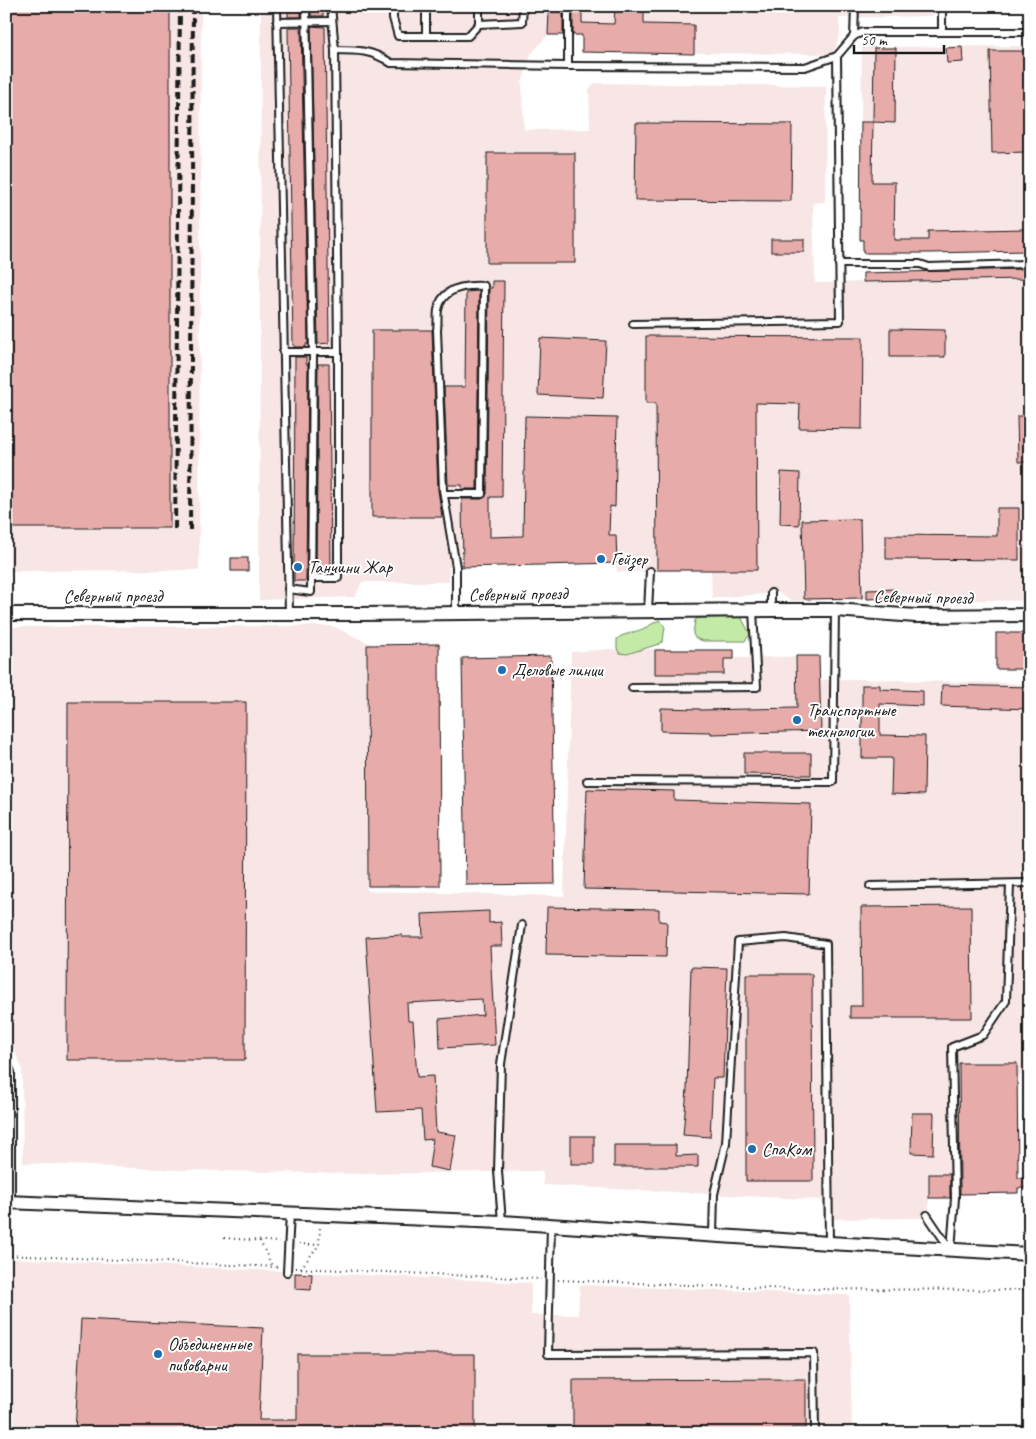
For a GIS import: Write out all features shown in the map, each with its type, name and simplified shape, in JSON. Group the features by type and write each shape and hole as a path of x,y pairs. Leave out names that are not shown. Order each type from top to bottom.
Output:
{"street":[{"name":"Северный проезд","path":"6,614 835,610 916,616 1030,615"},
{"path":"9,1202 502,1222 1030,1254"}],"lane":[{"path":"277,6 289,614"},
{"path":"288,590 311,592 313,352 306,6"},
{"path":"311,578 338,578 335,50 331,6"},
{"path":"393,6 393,18 398,36 468,36 479,24 479,6"},
{"path":"426,6 426,36"},
{"path":"479,24 522,22 523,6"},
{"path":"568,6 568,66"},
{"path":"854,36 855,6"},
{"path":"942,6 942,31"},
{"path":"277,22 331,21"},
{"path":"335,50 365,51 384,58 391,63 805,67 837,56 854,36 863,32 1030,32"},
{"path":"633,324 840,321 837,56"},
{"path":"839,264 920,264 929,267 1025,264"},
{"path":"444,494 482,494 484,286 465,285 456,288 446,295 438,308 437,330 444,494 456,567 456,613"},
{"path":"283,352 338,352"},
{"path":"648,611 650,571"},
{"path":"771,594 771,610"},
{"path":"632,688 757,687 753,610"},
{"path":"587,781 833,782 835,610"},
{"path":"951,1250 955,1198 952,1047 983,1035 1006,1001 1010,884"},
{"path":"870,886 1030,884"},
{"path":"502,1222 498,1171 500,1064 522,925"},
{"path":"713,1235 714,1194 726,1143 738,942 786,938 826,944 829,1243"},
{"path":"6,1060 11,1072 9,1202"},
{"path":"288,1270 290,1213"},
{"path":"926,1215 951,1250"},
{"path":"551,1225 548,1354 814,1353 815,1433"}],"path":[{"path":"301,1268 319,1245 321,1214"},
{"path":"224,1238 319,1245"},
{"path":"260,1241 273,1267"},
{"path":"6,1254 273,1267 288,1270 301,1268 795,1289 1030,1290"}],"shaded area":[{"path":"6,6 201,6 199,570 6,571"},
{"path":"261,6 933,6 933,16 839,18 840,35 833,54 582,52 582,35 548,35 531,54 522,83 524,130 590,129 589,89 595,83 826,86 825,202 813,203 815,283 1030,279 1030,596 1027,601 896,598 792,601 778,593 712,598 711,570 617,572 616,563 449,567 449,582 362,582 355,597 259,600"},
{"path":"1030,46 1030,245 1027,246 1027,251 929,253 928,241 872,240 873,123 861,122 862,47"},
{"path":"332,626 371,644 367,891 564,896 571,652 611,649 734,650 734,658 819,656 820,680 858,679 1030,684 1030,1064 1017,1079 1018,1193 960,1194 960,1198 929,1198 929,1209 927,1215 923,1218 823,1219 822,1200 543,1185 543,1171 364,1174 180,1170 23,1163 22,1068 6,1031 6,854 11,652 6,645 6,627"},
{"path":"6,1258 531,1283 531,1315 578,1315 580,1285 849,1295 852,1433 6,1433"}],"green space":[{"path":"741,617 750,634 745,641 703,641 695,638 693,634 695,620 699,618"},
{"path":"659,620 665,627 663,641 627,654 619,653 617,639 643,629"}],"building":[{"path":"6,6 170,6 170,528 6,528"},
{"path":"288,6 301,6 301,17 288,17"},
{"path":"311,6 323,6 323,16 311,16"},
{"path":"615,6 644,7 644,24 694,25 694,54 582,52 582,35 573,35 573,13 582,13 582,23 614,24"},
{"path":"549,12 563,12 563,35 548,35"},
{"path":"311,26 325,27 329,343 318,344"},
{"path":"288,27 301,27 308,344 306,344 306,347 295,347 293,345"},
{"path":"962,47 963,62 947,63 946,48"},
{"path":"874,48 896,48 895,123 873,122"},
{"path":"990,51 1026,51 1027,152 992,153"},
{"path":"861,122 873,122 872,182 895,182 894,240 928,240 928,231 1027,229 1027,251 863,253 863,240 860,240"},
{"path":"636,123 792,124 791,201 635,200"},
{"path":"487,153 575,153 575,263 487,263"},
{"path":"771,239 804,239 804,252 771,252"},
{"path":"1024,269 1024,279 863,282 863,273"},
{"path":"492,281 504,281 502,497 490,497 490,537 523,536 525,416 617,418 615,507 610,506 609,535 616,535 617,563 463,567 462,499 482,499 487,494 489,288 492,288"},
{"path":"479,291 477,489 462,489 462,485 448,485 444,387 465,387 466,292"},
{"path":"890,329 945,330 945,357 890,357"},
{"path":"372,330 432,330 438,490 442,517 372,517"},
{"path":"646,336 863,337 862,429 799,428 800,404 756,403 757,570 657,570 656,403 646,403"},
{"path":"540,338 606,341 603,398 538,395"},
{"path":"295,357 306,357 306,364 308,364 306,581 294,581"},
{"path":"318,364 329,364 331,571 316,571"},
{"path":"1017,416 1030,416 1030,462 1018,462"},
{"path":"781,472 800,473 799,525 780,524"},
{"path":"997,508 1019,508 1019,560 886,559 886,535 997,536"},
{"path":"860,519 862,598 804,599 802,520"},
{"path":"231,558 248,558 248,571 231,571"},
{"path":"896,589 896,598 867,599 867,590"},
{"path":"996,633 1030,633 1030,669 996,669"},
{"path":"439,644 440,886 368,886 367,645"},
{"path":"655,650 734,650 734,659 724,659 724,674 655,674"},
{"path":"551,656 555,884 466,885 462,658"},
{"path":"796,656 819,656 821,731 711,734 711,732 661,731 661,708 700,710 797,708"},
{"path":"862,685 880,685 880,689 923,691 923,706 880,704 880,735 925,736 924,795 891,794 892,758 862,758"},
{"path":"942,685 1030,687 1030,709 941,706"},
{"path":"68,702 246,702 245,1060 67,1060"},
{"path":"744,753 811,753 811,775 744,774"},
{"path":"587,789 674,791 674,800 811,804 809,894 584,889"},
{"path":"971,906 972,1018 850,1018 850,1006 862,1006 861,907"},
{"path":"547,907 659,909 659,921 667,922 666,957 546,955"},
{"path":"489,911 489,923 501,922 502,946 490,946 495,1045 440,1048 439,1019 483,1015 482,999 407,1003 408,1021 413,1021 417,1077 433,1076 436,1132 456,1135 450,1171 429,1167 433,1139 423,1140 421,1110 377,1112 366,937 402,935 402,937 423,937 422,914"},
{"path":"691,967 727,968 723,1078 713,1078 710,1137 683,1135 687,1089"},
{"path":"746,974 812,974 813,1181 746,1181"},
{"path":"959,1063 1017,1063 1018,1178 1027,1178 1027,1188 1018,1188 1018,1193 960,1194"},
{"path":"912,1113 934,1113 933,1154 911,1153"},
{"path":"571,1136 594,1136 594,1164 571,1164"},
{"path":"614,1145 676,1145 676,1156 698,1155 698,1167 614,1167"},
{"path":"929,1174 950,1174 950,1198 929,1198"},
{"path":"295,1273 312,1274 311,1290 295,1289"},
{"path":"81,1319 263,1328 259,1420 297,1420 297,1354 475,1354 475,1433 75,1433"},
{"path":"806,1379 806,1428 792,1428 792,1433 573,1433 573,1380"}],"railway":[{"path":"175,529 180,6"},
{"path":"190,530 193,6"}],"place":[{"name":"Гейзер","path":"601,559"},
{"name":"Танчини Жар","path":"298,567"},
{"name":"Деловые линии","path":"502,670"},
{"name":"Транспортные технологии","path":"797,720"},
{"name":"СпаКом","path":"752,1149"},
{"name":"Объединенные пивоварни","path":"158,1354"}]}
